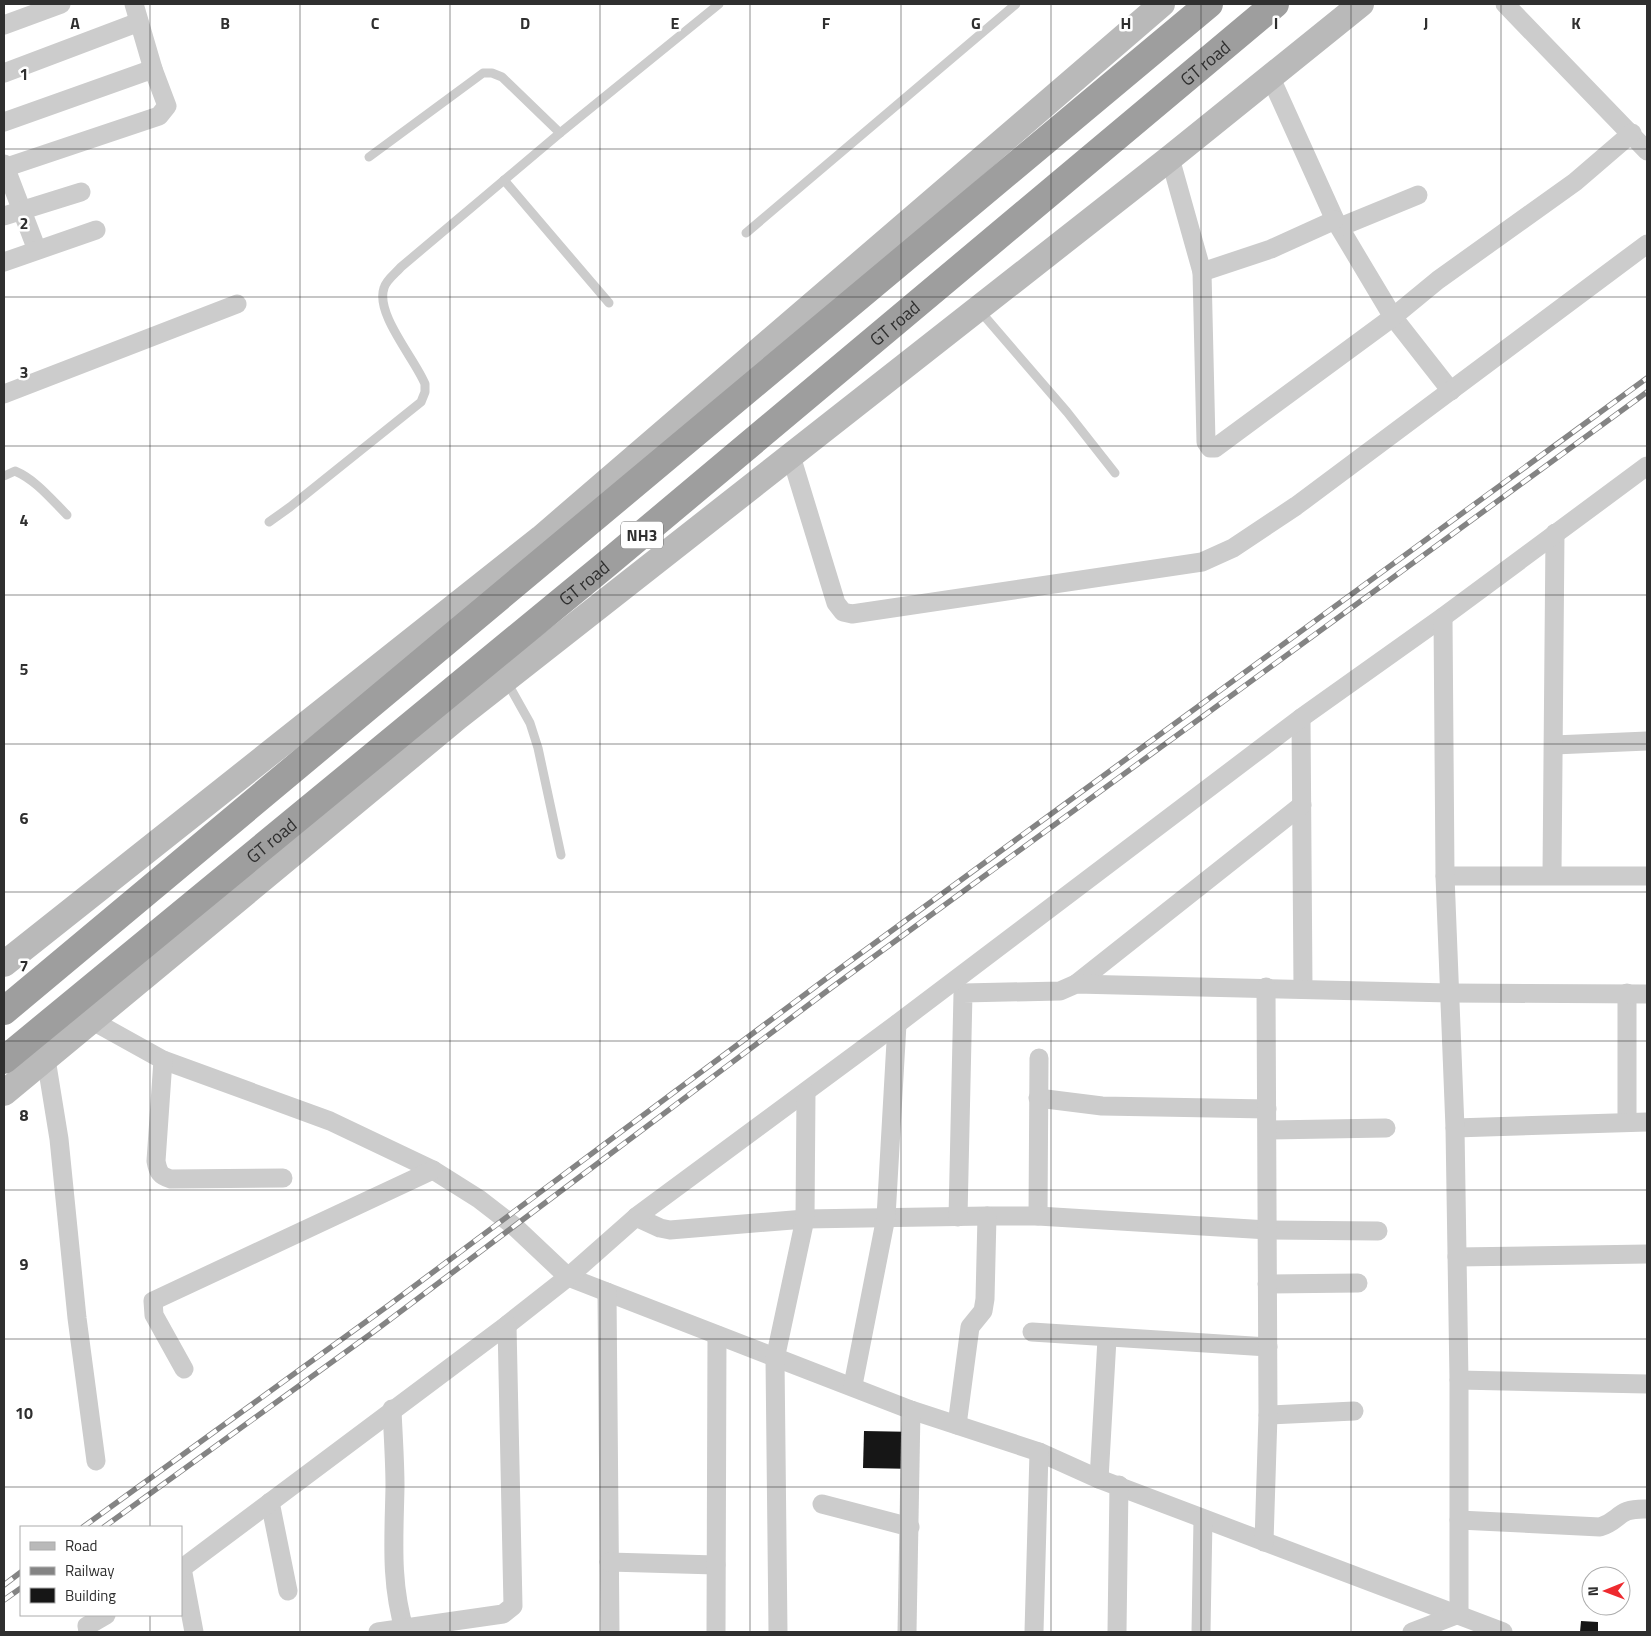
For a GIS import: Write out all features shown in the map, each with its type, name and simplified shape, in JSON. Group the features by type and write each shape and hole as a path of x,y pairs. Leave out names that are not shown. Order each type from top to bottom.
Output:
{"highway":[{"name":"NH3","path":"4,1011 1209,4"},
{"name":"GT road","path":"4,1060 602,568 1275,4"}],"main road":[{"path":"4,964 541,538 1162,4"},
{"path":"4,1093 506,680 1170,158 1361,4"}],"street":[{"path":"4,25 61,4"},
{"path":"37,250 12,213 4,166 159,116 167,106 153,69 134,4"},
{"path":"1505,4 1538,40 1632,133 1647,151"},
{"path":"4,73 139,22"},
{"path":"4,122 153,69"},
{"path":"1270,76 1337,223 1393,317 1451,391"},
{"path":"1170,158 1202,272 1206,442 1210,448 1215,448 1393,317 1438,280 1575,182 1632,133"},
{"path":"12,213 81,192"},
{"path":"1202,272 1271,249 1337,223 1418,195"},
{"path":"4,262 96,230"},
{"path":"791,456 836,603 843,612 852,614 867,613 1202,562 1233,548 1296,506 1647,244"},
{"path":"4,394 237,304"},
{"path":"194,1632 182,1569 507,1325 568,1277 636,1217 897,1024 1301,718 1443,617 1647,466"},
{"path":"1552,874 1555,533"},
{"path":"1443,617 1445,876 1455,1128 1459,1380 1459,1614 1466,1632"},
{"path":"1301,718 1303,988"},
{"path":"1554,745 1647,741"},
{"path":"958,1217 963,993 1060,990 1076,984 1302,805"},
{"path":"1445,876 1552,874 1647,876"},
{"path":"1076,984 1450,993 1647,994"},
{"path":"1264,1542 1268,1416 1266,988"},
{"path":"1627,993 1627,1122"},
{"path":"91,1020 163,1060 330,1122 433,1170 479,1199 514,1226 568,1277 775,1359 853,1385 911,1410 1039,1452 1099,1479 1504,1632"},
{"path":"853,1385 886,1216 897,1024"},
{"path":"1038,1216 1039,1058"},
{"path":"46,1059 59,1139 77,1318 96,1461"},
{"path":"163,1060 156,1161 157,1171 162,1176 171,1179 283,1178"},
{"path":"778,1632 775,1359 805,1218 806,1092"},
{"path":"1038,1098 1102,1106 1267,1109"},
{"path":"1455,1128 1647,1122"},
{"path":"1268,1130 1386,1128"},
{"path":"184,1369 154,1315 152,1301 433,1170"},
{"path":"957,1425 970,1327 983,1311 985,1299 987,1216"},
{"path":"636,1217 660,1228 670,1230 805,1218 1038,1216 1268,1230 1378,1231"},
{"path":"1457,1257 1647,1254"},
{"path":"1267,1284 1358,1282"},
{"path":"607,1292 610,1632"},
{"path":"378,1632 404,1630 503,1614 513,1606 507,1325"},
{"path":"1032,1332 1268,1347"},
{"path":"716,1632 717,1335"},
{"path":"1099,1479 1107,1338"},
{"path":"1459,1380 1647,1384"},
{"path":"392,1410 395,1467 395,1594 404,1630"},
{"path":"907,1632 911,1410"},
{"path":"1268,1416 1354,1411"},
{"path":"1034,1632 1039,1452"},
{"path":"1117,1632 1119,1485"},
{"path":"270,1502 288,1591"},
{"path":"822,1504 910,1527"},
{"path":"1459,1520 1600,1527 1607,1525 1623,1512 1634,1509 1647,1509"},
{"path":"1201,1632 1203,1519"},
{"path":"609,1562 716,1565"},
{"path":"1421,1631 1459,1614"},
{"path":"84,1630 105,1616"}],"lane":[{"path":"269,522 421,402 425,392 425,384 384,306 384,287 401,267 560,133 719,4"},
{"path":"746,233 1016,4"},
{"path":"370,157 483,73 492,73 502,77 560,133"},
{"path":"504,180 610,303"},
{"path":"979,309 1067,412 1115,473"},
{"path":"4,476 15,471 21,474 37,485 67,515"},
{"path":"506,680 530,723 538,748 560,855"}],"building":[{"path":"864,1431 918,1432 917,1469 863,1468"},
{"path":"1581,1621 1598,1622 1598,1632 1580,1632"}],"railway":[{"path":"84,1526 389,1305 827,978 1647,378"},
{"path":"105,1526 372,1333 831,988 1647,392"},
{"path":"4,1585 20,1573"},
{"path":"4,1600 20,1589"}]}
